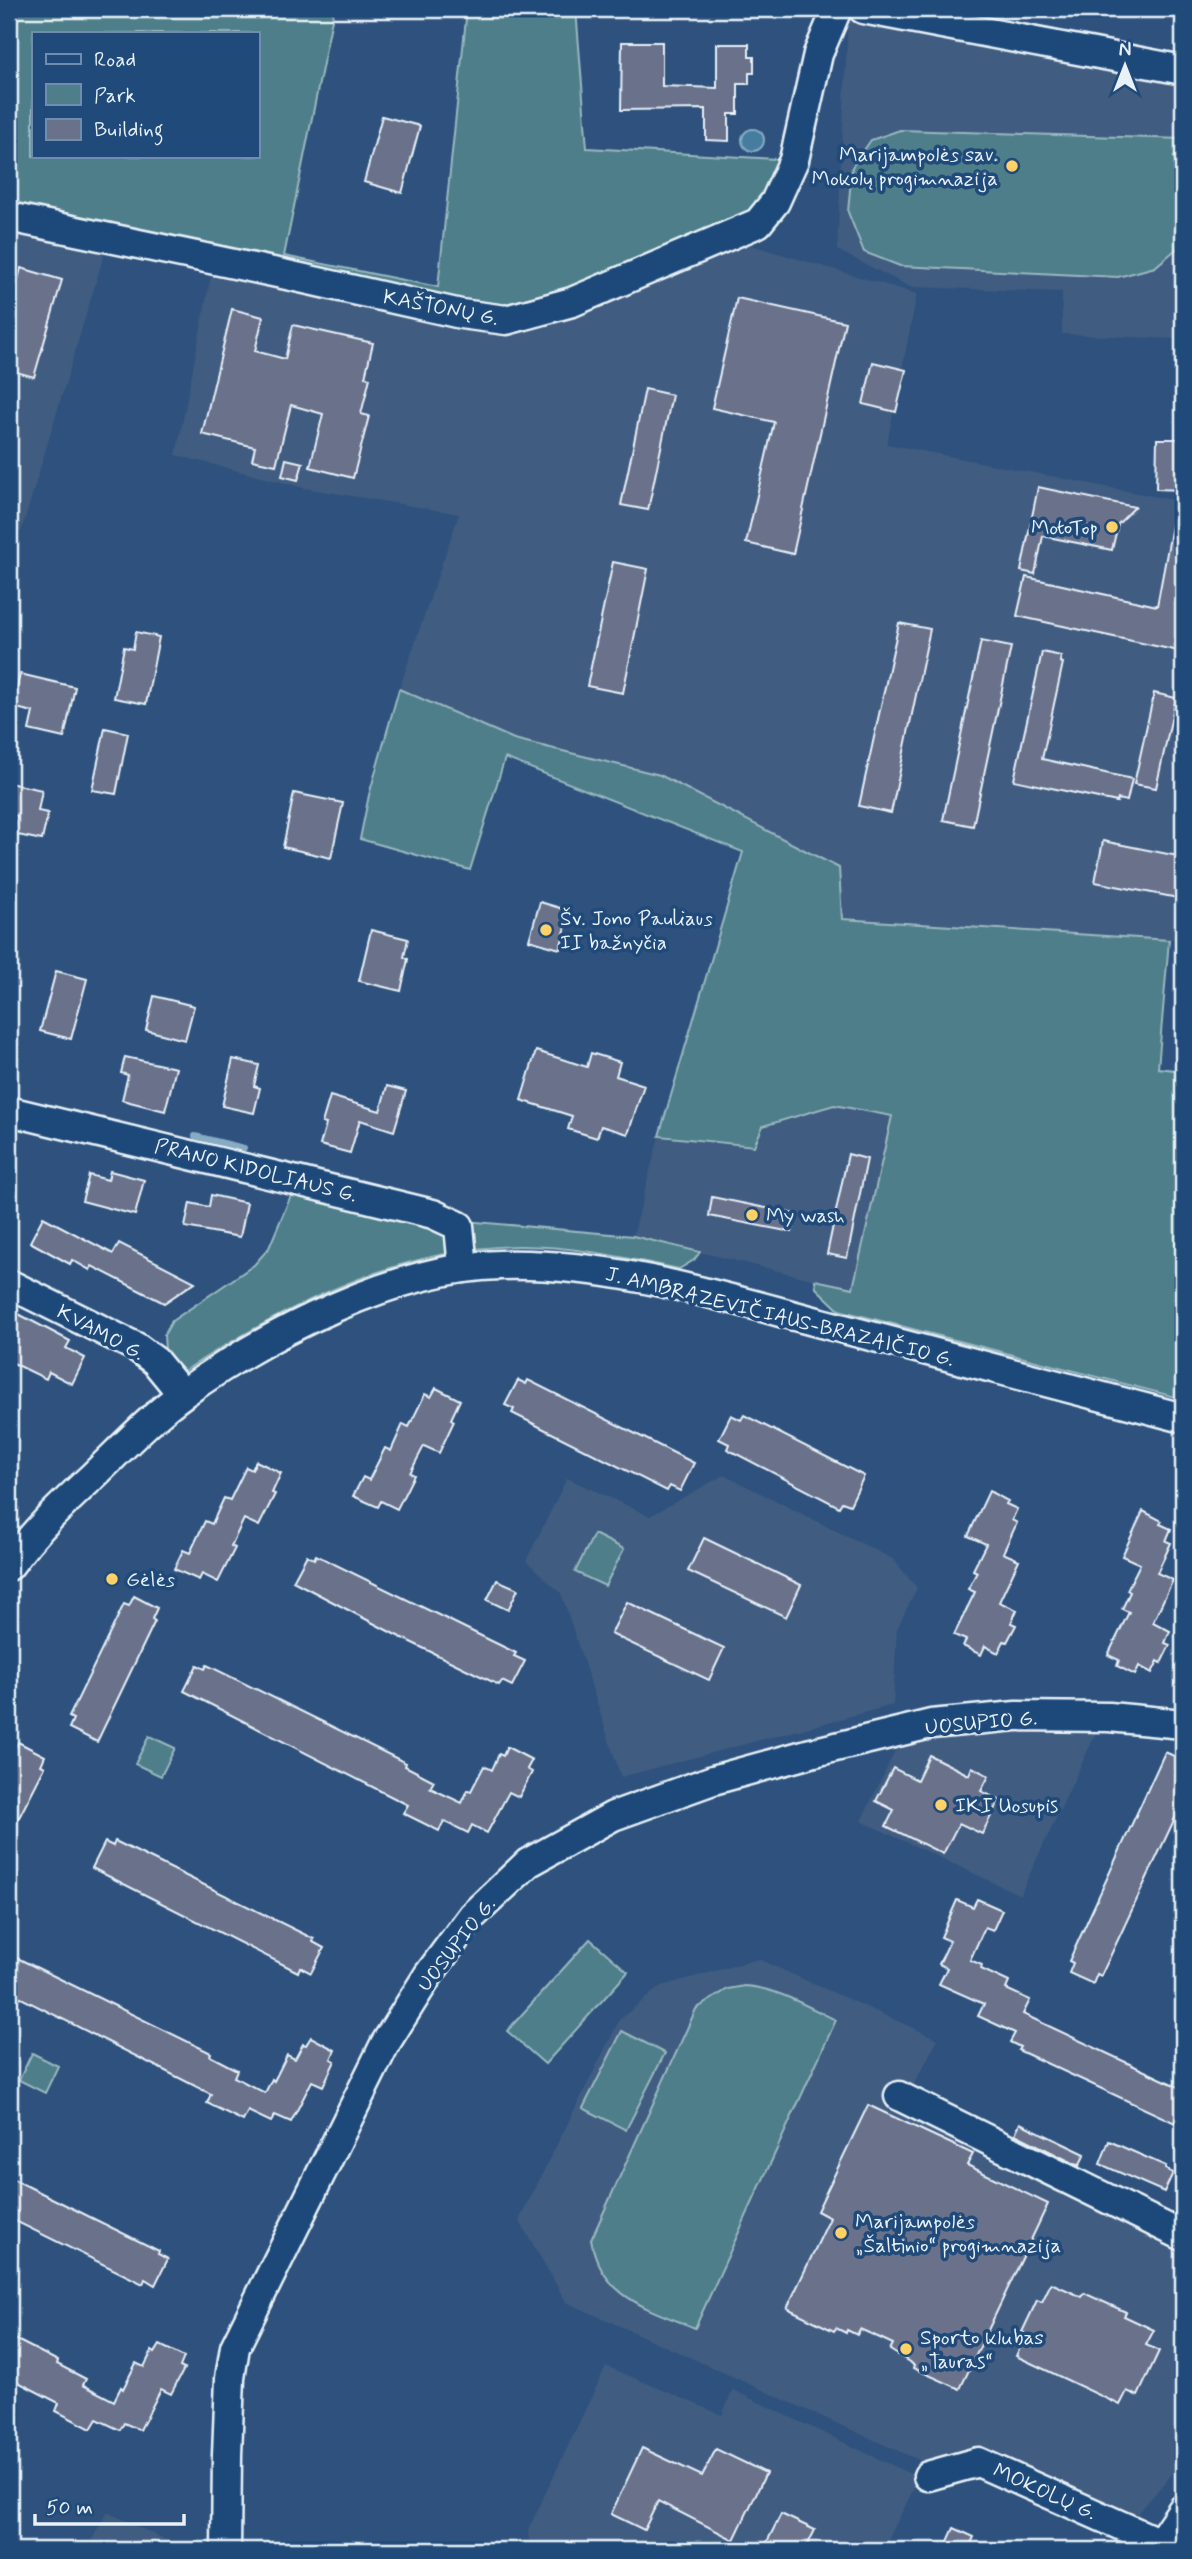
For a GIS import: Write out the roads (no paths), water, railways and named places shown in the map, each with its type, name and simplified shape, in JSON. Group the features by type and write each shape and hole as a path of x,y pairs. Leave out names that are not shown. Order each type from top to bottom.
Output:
{"street":[{"name":"KAŠTONŲ G.","path":"9,217 461,314 506,320 572,302 758,223 775,202 794,160 818,54 837,9"},
{"path":"863,9 1183,70"},
{"name":"PRANO KIDOLIAUS G.","path":"9,1111 433,1214 459,1226 463,1268"},
{"name":"J. AMBRAZEVIČIAUS-BRAZAIČIO G.","path":"11,1556 182,1394 247,1353 330,1309 402,1282 463,1268 537,1265 625,1275 740,1302 1183,1418"},
{"name":"KVAMO G.","path":"9,1284 136,1347 155,1361 182,1394"},
{"name":"UOSUPIO G.","path":"226,2550 230,2378 235,2347 385,2044 429,1974 472,1916 518,1871 613,1816 713,1780 931,1724 1030,1716 1109,1717 1183,1724"},
{"path":"899,2096 1183,2236"},
{"name":"MOKOLŲ G.","path":"928,2476 978,2462 1157,2546"},
{"path":"1157,2546 1183,2509"}],"waterway":[{"path":"195,1136 244,1148"}],"place":[{"name":"Marijampolės sav. Mokolų progimnazija","path":"1012,166"},
{"name":"MotoTop","path":"1112,527"},
{"name":"Šv. Jono Pauliaus II bažnyčia","path":"546,930"},
{"name":"My wash","path":"752,1215"},
{"name":"Gėlės","path":"112,1579"},
{"name":"IKI Uosupis","path":"941,1805"},
{"name":"Marijampolės „Šaltinio“ progimnazija","path":"841,2233"},
{"name":"Sporto klubas „Tauras“","path":"906,2349"}]}
